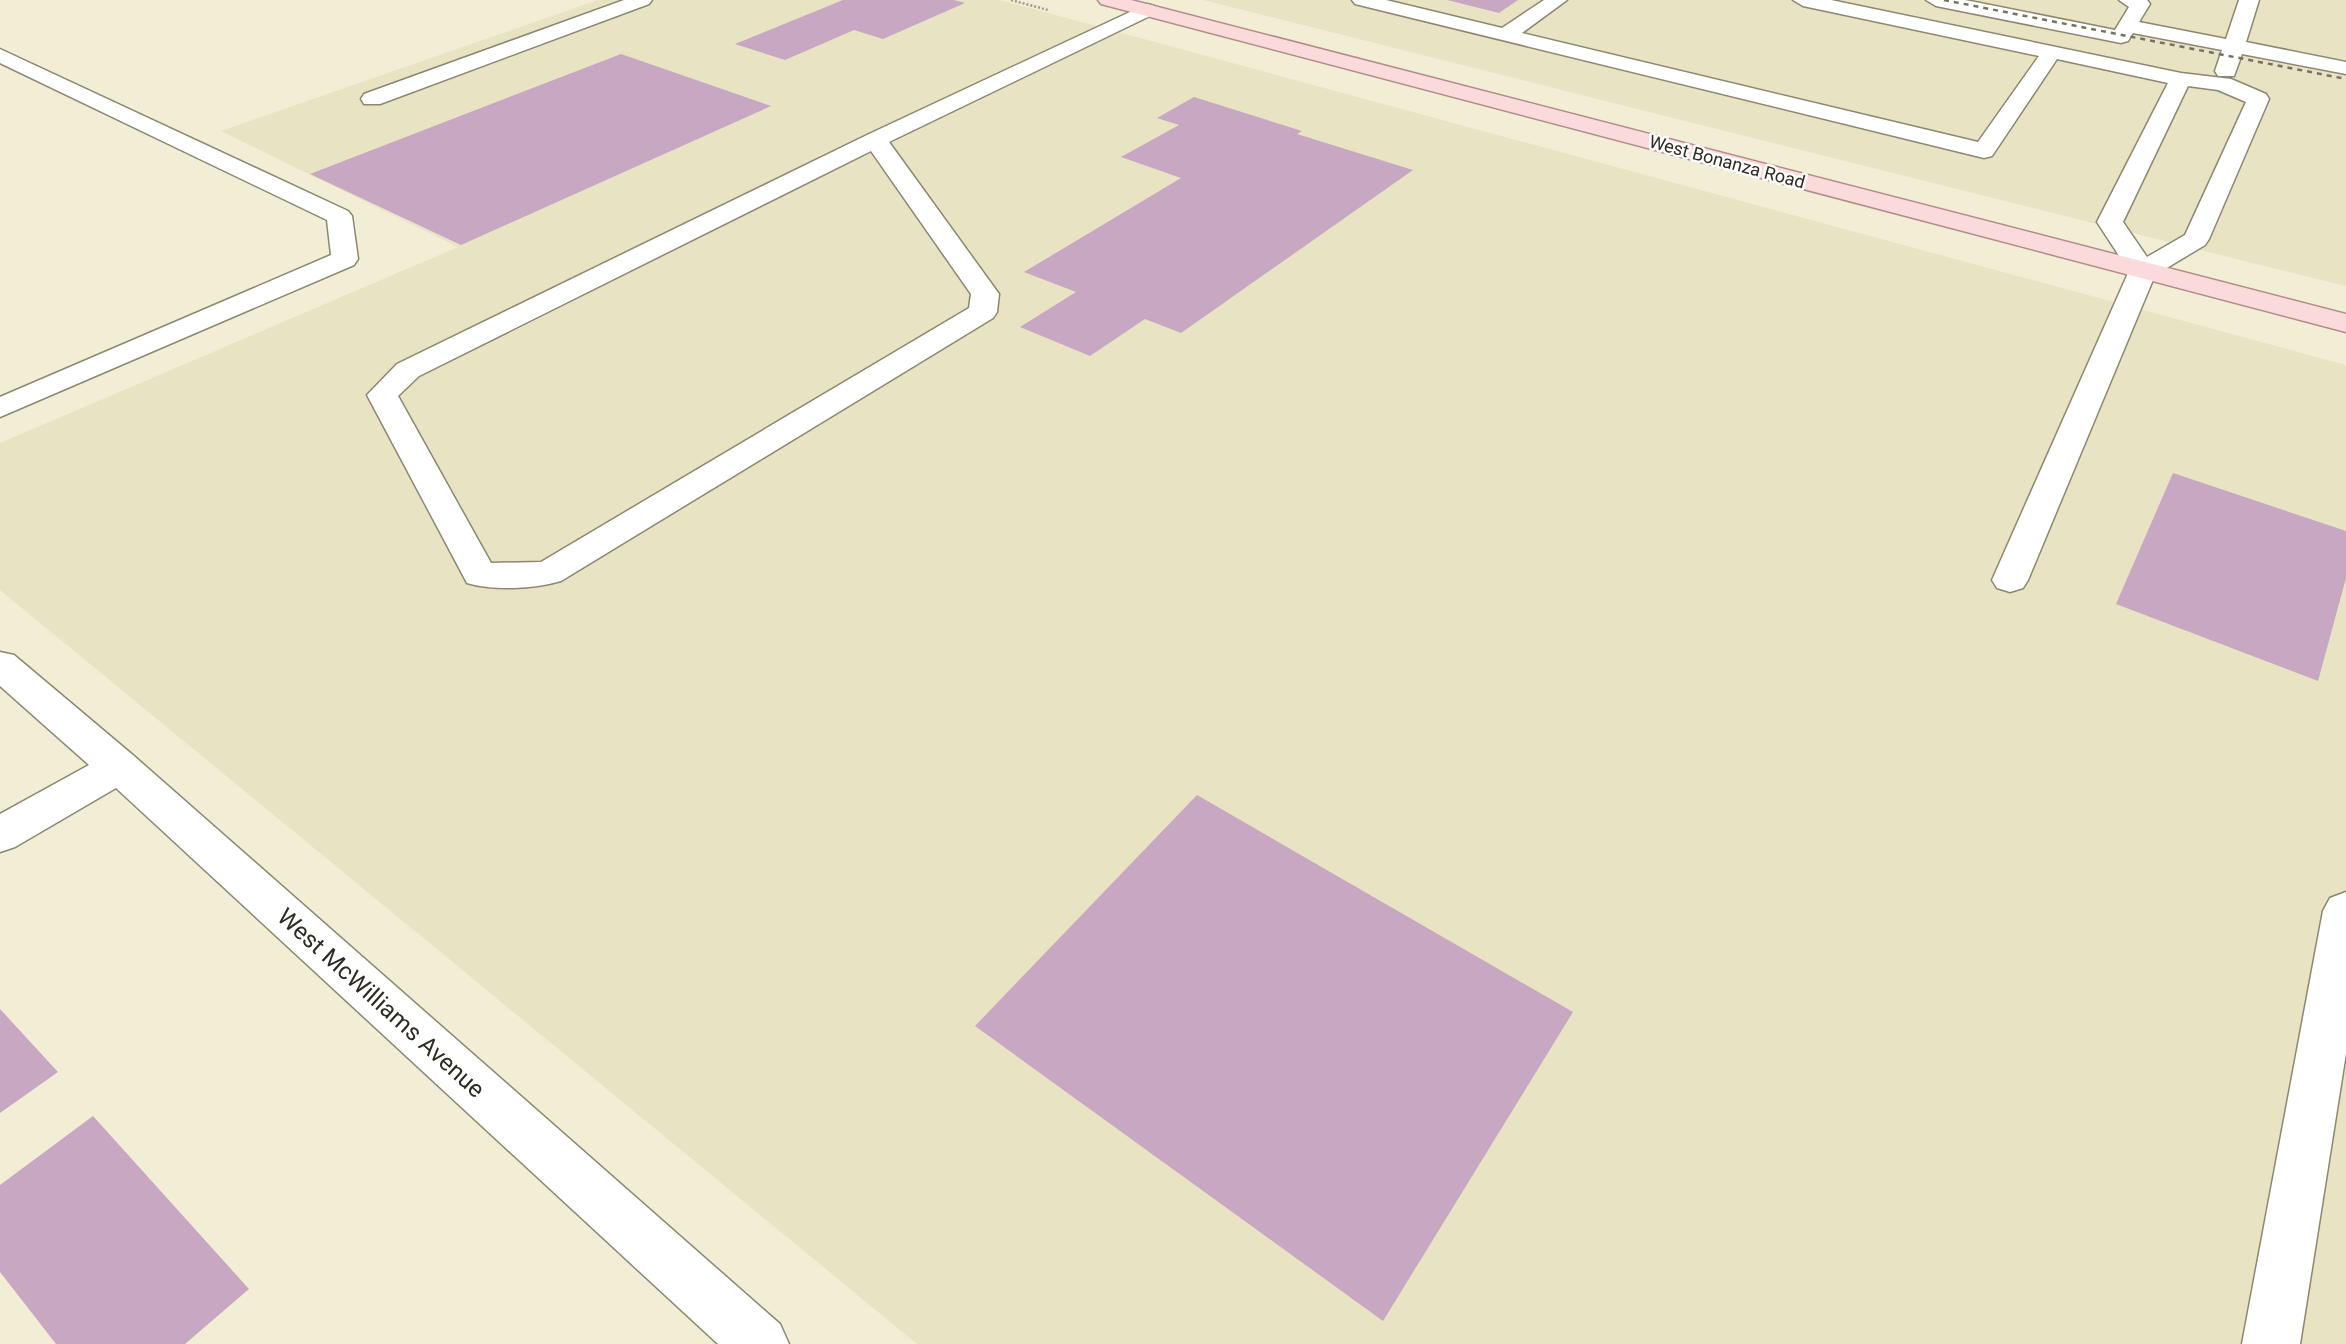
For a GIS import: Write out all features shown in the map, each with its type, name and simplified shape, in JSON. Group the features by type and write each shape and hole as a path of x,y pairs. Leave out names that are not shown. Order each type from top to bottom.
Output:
{"main road":[{"name":"West Bonanza Road","path":"1108,0 2346,324"}],"street":[{"path":"372,99 642,0"},
{"path":"1362,0 1984,151 2052,52"},
{"path":"1505,35 1557,0"},
{"path":"1803,0 2181,79 2223,84 2258,99 2196,239 2143,271 2010,580"},
{"path":"1936,0 2121,37 2140,4 2129,0"},
{"path":"2223,84 2228,57 2235,47 2249,0"},
{"path":"875,140 985,294 983,312 548,573 480,575 382,395 408,370 875,140 1147,10"},
{"path":"2127,26 2346,68"},
{"path":"0,55 339,216 345,259 0,408"},
{"path":"2143,271 2110,222 2181,79"},
{"name":"West McWilliams Avenue","path":"0,665 119,767 760,1344"},
{"path":"0,835 119,767"},
{"path":"2271,1344 2346,911"}],"shaded area":[{"path":"598,0 1000,0 2346,365 2346,1344 917,1344 0,590 0,443 458,247 221,131"},
{"path":"1203,0 2346,0 2346,286 2256,264"}],"building":[{"path":"843,0 954,0 965,3 883,39 854,30 785,60 735,44"},
{"path":"1447,0 1518,0 1499,13"},
{"path":"621,54 771,106 461,245 310,174"},
{"path":"1194,97 1302,131 1297,134 1413,170 1181,333 1145,319 1090,356 1020,327 1076,292 1024,272 1181,178 1121,157 1179,125 1157,118"},
{"path":"2173,473 2346,531 2346,578 2318,681 2116,604"},
{"path":"1197,795 1573,1012 1383,1321 975,1026"},
{"path":"0,1009 58,1072 0,1113"},
{"path":"93,1116 249,1289 185,1344 56,1344 0,1272 0,1185"}],"railway":[{"path":"1944,0 2346,79"}]}
